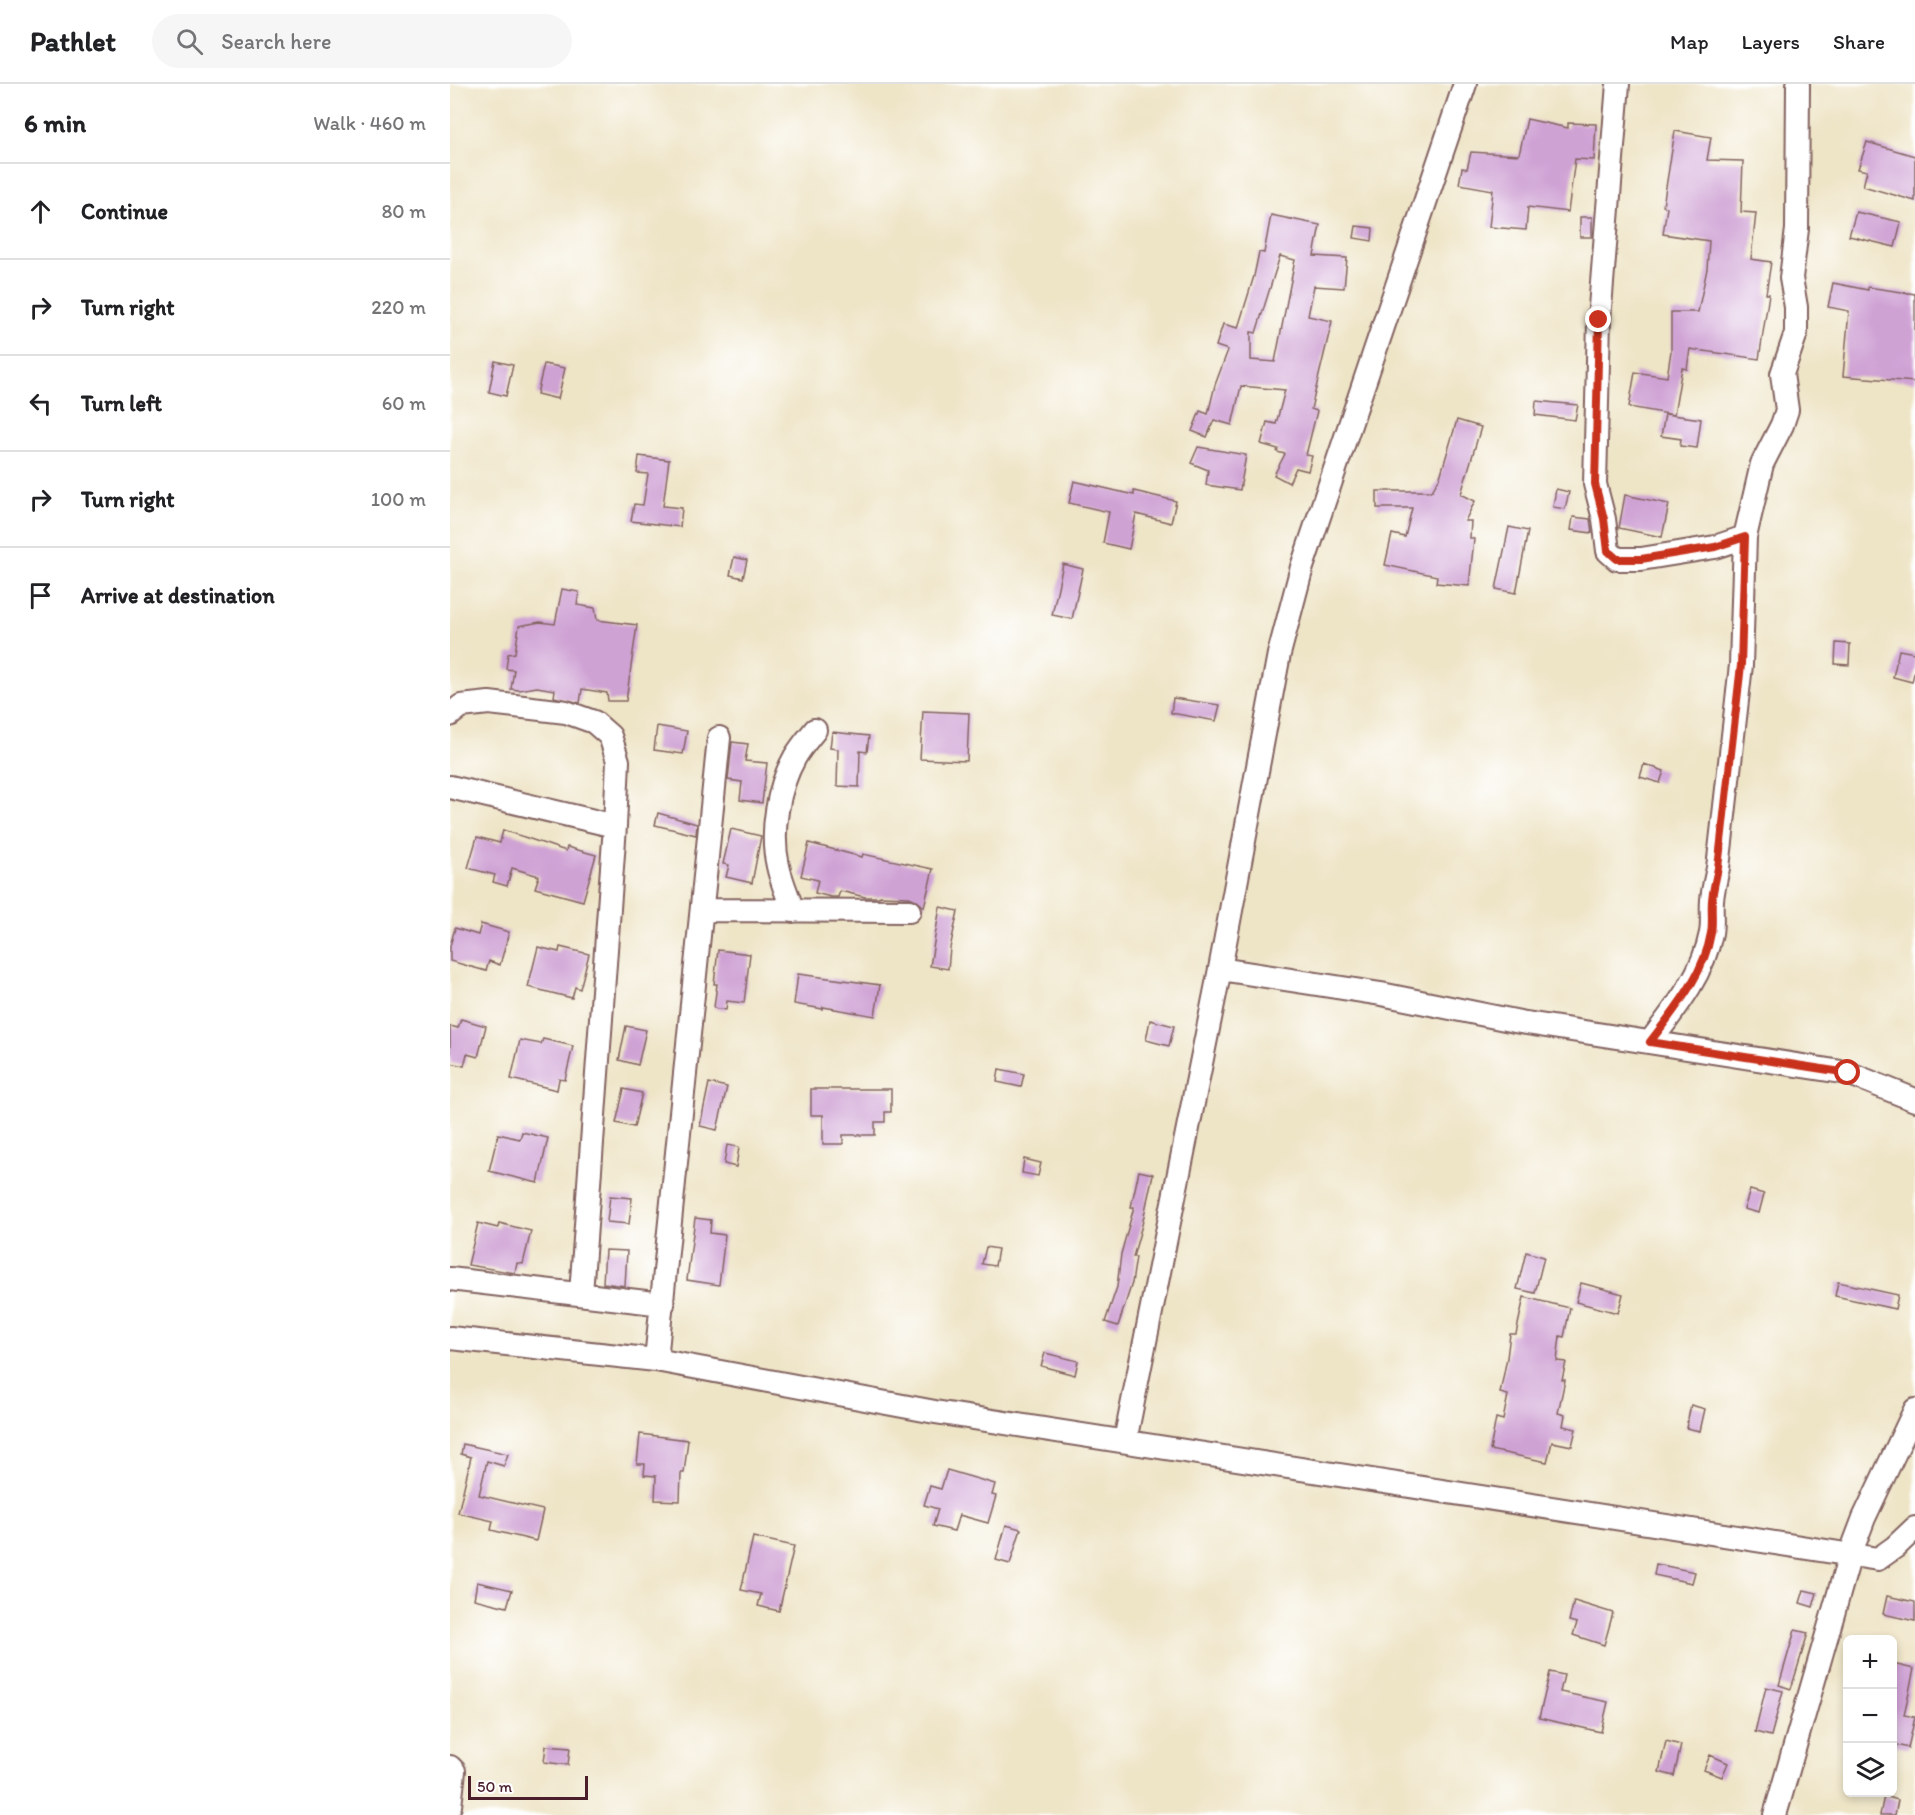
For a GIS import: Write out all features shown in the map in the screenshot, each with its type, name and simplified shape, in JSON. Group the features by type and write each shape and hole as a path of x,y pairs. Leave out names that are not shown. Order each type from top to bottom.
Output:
{"street":[{"path":"1125,1441 1220,969 1279,654 1302,567 1465,84"},
{"path":"1618,84 1599,320 1595,484 1604,519 1608,551 1617,559 1641,559 1715,547 1745,537"},
{"path":"1650,1042 1695,978 1712,931 1712,900 1718,868 1741,665 1745,537 1762,464 1787,410 1782,374 1796,333 1796,307 1791,278 1797,229 1798,84"},
{"path":"450,715 461,706 489,703 566,712 594,722 610,736 618,761 581,1294"},
{"path":"793,911 778,866 775,844 777,819 782,790 795,758 815,730"},
{"path":"656,1360 719,738"},
{"path":"450,787 615,826"},
{"path":"702,910 909,911"},
{"path":"1220,969 1381,994 1520,1022 1848,1073 1915,1100"},
{"path":"450,1278 663,1304"},
{"path":"450,1338 656,1360 935,1412 1878,1559 1915,1528"},
{"path":"1775,1815 1850,1555 1864,1518 1915,1410"},
{"path":"450,1767 454,1770 450,1806"}],"building":[{"path":"1527,119 1568,128 1568,123 1596,124 1594,160 1575,159 1568,212 1528,207 1526,230 1489,227 1493,190 1459,184 1462,168 1467,169 1471,152 1519,155"},
{"path":"1675,131 1711,137 1707,160 1743,161 1741,212 1756,213 1751,259 1771,262 1766,294 1769,294 1759,359 1690,349 1687,369 1682,368 1674,415 1629,407 1635,372 1667,377 1671,351 1671,312 1698,312 1707,269 1709,241 1663,234 1667,207 1663,206"},
{"path":"1867,142 1915,156 1915,201 1863,186 1867,171 1858,169"},
{"path":"1856,212 1901,222 1895,247 1849,236"},
{"path":"1271,215 1320,225 1314,256 1347,258 1344,288 1314,286 1308,316 1332,321 1311,409 1317,411 1306,455 1312,456 1308,471 1296,468 1289,483 1274,475 1285,454 1277,452 1278,449 1261,444 1267,422 1276,424 1285,390 1241,386 1232,425 1214,420 1207,437 1192,431 1200,411 1208,414 1215,385 1228,350 1216,346 1223,324 1238,328 1259,252 1264,253","holes":["1280,256 1295,260 1275,362 1251,360 1251,332 1256,333"]},
{"path":"1580,217 1592,217 1592,237 1580,237"},
{"path":"1356,226 1373,228 1372,241 1354,238"},
{"path":"1833,283 1868,290 1868,287 1915,294 1915,382 1843,376 1849,311 1828,307"},
{"path":"495,361 513,365 506,396 489,392"},
{"path":"544,364 565,368 558,399 537,394"},
{"path":"1536,401 1578,405 1575,420 1535,415"},
{"path":"1665,414 1701,419 1697,448 1680,446 1681,439 1661,436"},
{"path":"1457,420 1481,427 1461,494 1475,501 1465,521 1471,521 1470,538 1474,539 1469,586 1436,583 1437,576 1385,565 1392,534 1405,537 1412,508 1377,508 1377,491 1432,491 1440,477"},
{"path":"1198,447 1246,455 1240,490 1206,485 1208,470 1191,463"},
{"path":"639,456 669,460 663,506 682,508 680,527 631,521 634,504 643,505 648,474 637,473"},
{"path":"1074,481 1134,495 1134,491 1176,501 1171,523 1136,514 1129,549 1103,543 1109,512 1069,503"},
{"path":"1556,489 1569,492 1565,509 1553,507"},
{"path":"1625,495 1669,504 1662,537 1619,528"},
{"path":"1573,517 1590,519 1592,533 1571,530"},
{"path":"1509,527 1528,531 1516,593 1496,589"},
{"path":"734,557 747,560 743,578 730,575"},
{"path":"1063,564 1083,569 1072,619 1052,615"},
{"path":"562,589 579,592 577,605 595,608 597,620 637,625 626,701 608,701 607,693 582,689 580,703 554,697 555,690 537,687 511,689 514,670 506,669 508,654 515,653 519,626 540,622 555,624"},
{"path":"1836,643 1850,644 1849,665 1835,664"},
{"path":"1899,650 1915,653 1912,682 1893,677"},
{"path":"1173,698 1220,705 1216,721 1171,713"},
{"path":"923,711 969,713 967,761 920,759"},
{"path":"657,726 687,731 683,754 654,750"},
{"path":"832,732 869,736 867,752 860,751 859,787 837,786 838,749 830,748"},
{"path":"732,742 748,744 745,761 767,763 762,803 740,800 742,782 728,780"},
{"path":"1644,764 1664,771 1660,783 1640,777"},
{"path":"658,813 697,824 696,835 655,825"},
{"path":"731,829 761,836 752,883 726,877 729,865 723,864"},
{"path":"503,830 566,851 567,847 596,855 583,901 535,888 539,876 512,868 507,886 493,882 495,875 468,868 477,837 500,843"},
{"path":"809,843 862,857 863,854 933,869 924,907 909,897 865,897 840,891 838,897 831,897 815,893 818,880 801,876"},
{"path":"940,907 958,911 948,969 930,966"},
{"path":"481,924 509,932 500,965 489,961 486,971 450,961 450,946 455,928 478,935"},
{"path":"538,947 559,952 560,947 589,954 580,989 575,987 572,998 528,987"},
{"path":"718,950 750,954 744,1003 727,1001 726,1010 714,1008"},
{"path":"798,974 880,985 875,1016 794,1004"},
{"path":"461,1019 486,1026 478,1057 467,1054 464,1066 450,1063 450,1026 458,1028"},
{"path":"1150,1020 1174,1026 1169,1046 1146,1040"},
{"path":"626,1026 646,1030 638,1065 619,1060"},
{"path":"543,1039 573,1046 565,1080 559,1079 557,1090 511,1079 520,1040 541,1044"},
{"path":"999,1069 1024,1074 1021,1087 997,1082"},
{"path":"709,1083 727,1087 717,1130 700,1126"},
{"path":"624,1089 642,1093 634,1127 616,1123"},
{"path":"811,1089 891,1089 891,1112 885,1112 885,1122 875,1122 875,1135 843,1135 843,1144 823,1144 823,1115 811,1115"},
{"path":"522,1132 548,1138 538,1183 489,1171 498,1134 520,1139"},
{"path":"727,1145 739,1147 736,1167 724,1164"},
{"path":"1024,1159 1041,1163 1038,1176 1022,1173"},
{"path":"1139,1171 1153,1174 1133,1257 1136,1257 1132,1283 1118,1326 1105,1322 1117,1287 1121,1254 1134,1207 1131,1207"},
{"path":"1750,1190 1764,1194 1759,1213 1744,1209"},
{"path":"610,1196 632,1198 629,1224 607,1222"},
{"path":"695,1218 711,1220 710,1233 725,1235 719,1285 687,1280"},
{"path":"478,1223 498,1228 499,1223 531,1231 523,1264 517,1263 515,1273 468,1265"},
{"path":"986,1247 998,1249 995,1266 982,1264"},
{"path":"605,1250 627,1251 625,1286 603,1283"},
{"path":"1526,1252 1544,1257 1535,1293 1517,1289"},
{"path":"1838,1282 1898,1295 1895,1309 1835,1296"},
{"path":"1581,1283 1623,1294 1618,1313 1576,1302"},
{"path":"1524,1297 1570,1308 1564,1337 1560,1336 1557,1361 1566,1362 1562,1380 1565,1380 1558,1413 1565,1415 1563,1426 1576,1429 1572,1446 1552,1442 1547,1462 1490,1450 1496,1418 1503,1420 1508,1395 1500,1393 1510,1334 1516,1334"},
{"path":"1045,1353 1078,1361 1075,1375 1041,1366"},
{"path":"1691,1405 1705,1409 1700,1431 1686,1428"},
{"path":"640,1434 688,1440 684,1473 681,1473 680,1501 655,1500 656,1476 644,1475 645,1464 637,1464"},
{"path":"463,1444 508,1454 504,1466 487,1461 479,1495 543,1510 536,1541 491,1530 493,1521 458,1513 471,1457 461,1454"},
{"path":"947,1470 995,1484 992,1495 996,1496 988,1523 959,1515 954,1531 933,1526 938,1509 924,1505 930,1486 941,1489"},
{"path":"1006,1525 1021,1529 1010,1564 996,1560"},
{"path":"753,1537 794,1546 779,1611 758,1606 761,1594 741,1590"},
{"path":"1656,1564 1695,1572 1692,1583 1654,1575"},
{"path":"477,1582 512,1590 507,1607 474,1599"},
{"path":"1804,1590 1817,1593 1813,1607 1800,1603"},
{"path":"1887,1596 1915,1602 1915,1621 1883,1614"},
{"path":"1574,1601 1613,1613 1604,1645 1573,1635 1577,1623 1569,1621"},
{"path":"1795,1630 1808,1633 1791,1689 1779,1685"},
{"path":"1897,1665 1914,1669 1904,1715 1915,1717 1908,1748 1897,1745"},
{"path":"1550,1672 1564,1675 1560,1692 1608,1702 1601,1732 1539,1718"},
{"path":"1766,1687 1783,1691 1771,1736 1755,1732"},
{"path":"1666,1741 1681,1745 1674,1776 1659,1772"},
{"path":"546,1746 570,1748 568,1765 544,1762"},
{"path":"1710,1755 1728,1763 1722,1777 1704,1770"},
{"path":"1884,1797 1898,1800 1895,1815 1880,1815"}],"route":[{"path":"1599,320 1595,484 1604,519 1608,551 1617,559 1641,559 1688,553 1745,537 1741,665 1718,868 1712,900 1712,931 1695,978 1650,1042 1848,1073"}]}
